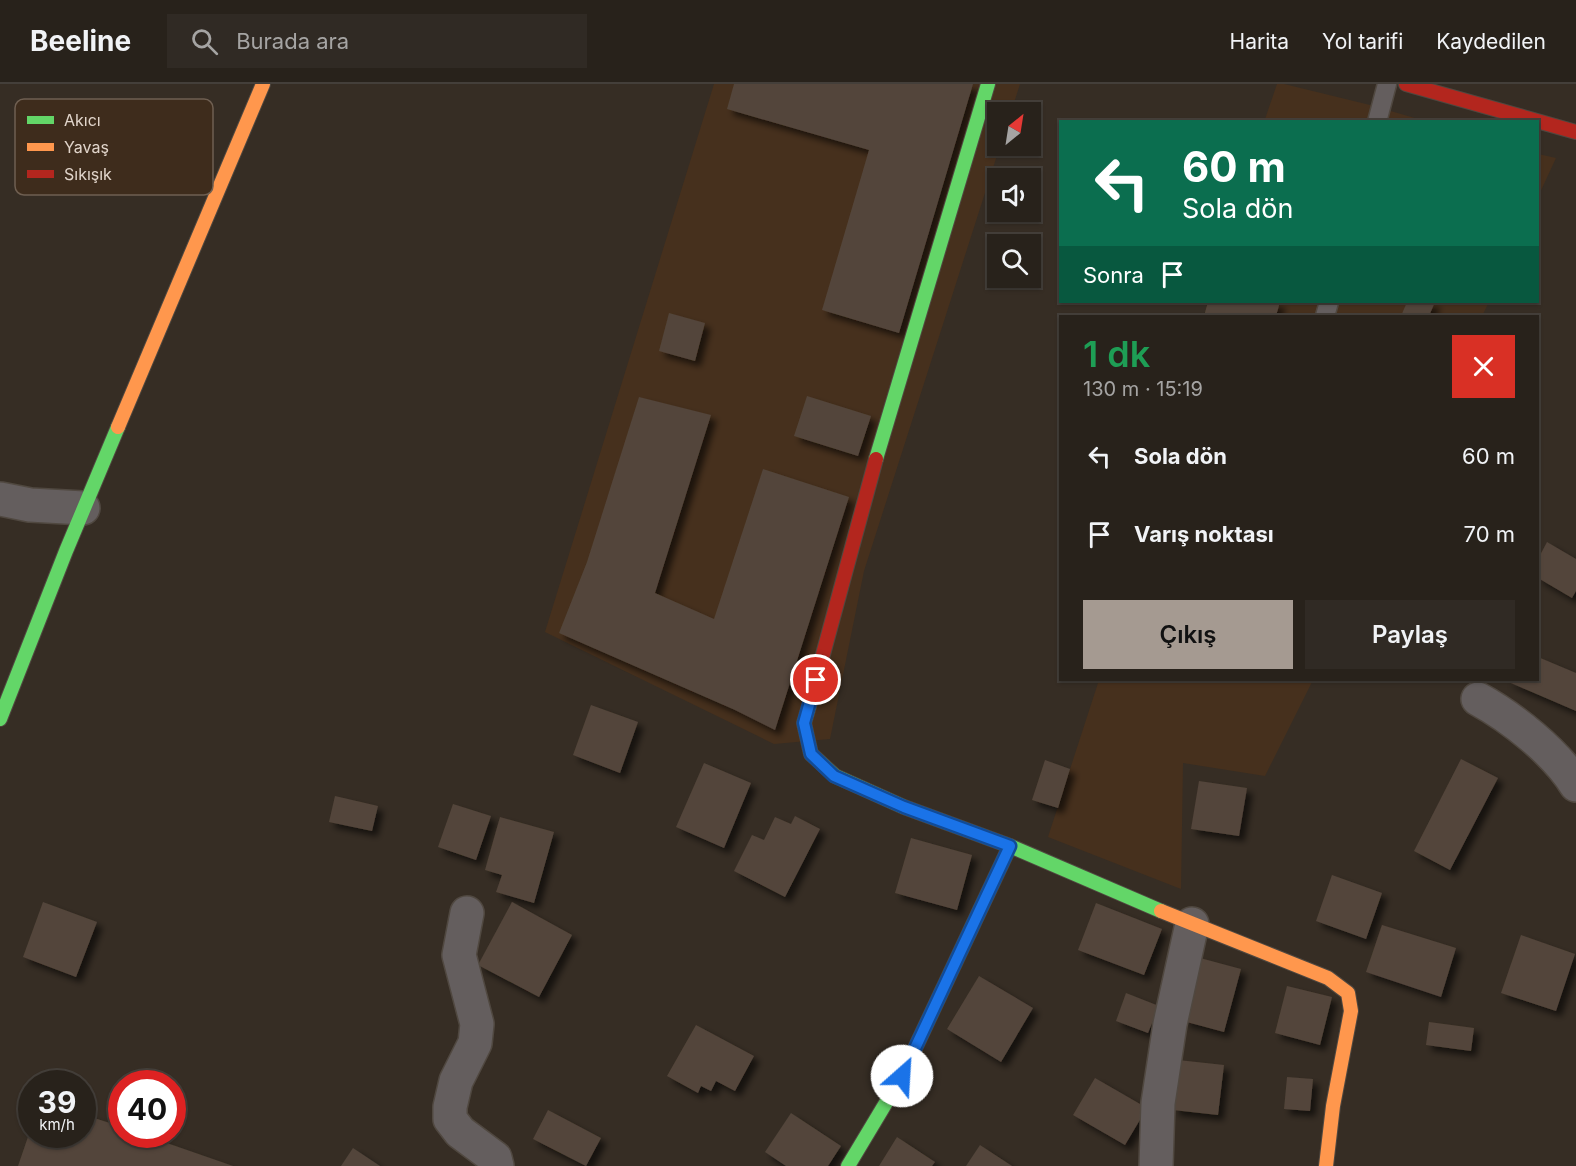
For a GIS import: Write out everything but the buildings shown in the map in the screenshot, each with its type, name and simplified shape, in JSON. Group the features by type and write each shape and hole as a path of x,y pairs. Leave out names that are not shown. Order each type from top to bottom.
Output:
{"street":[{"path":"0,719 83,508 263,84"},
{"path":"988,84 861,509 804,723 811,754 834,776 904,807 1010,846 1192,924 1328,978 1348,993 1351,1011 1333,1106 1326,1166"},
{"path":"1406,84 1534,120"},
{"path":"1539,122 1576,132"},
{"path":"0,500 30,505 83,508"},
{"path":"1478,699 1502,713 1528,733 1570,774 1576,785"},
{"path":"848,1166 902,1076 1010,846"},
{"path":"467,913 459,955 477,1024 475,1043 456,1081 450,1107 450,1119 460,1132 495,1158 498,1166"},
{"path":"1156,1166 1158,1103 1170,1024 1192,924"}],"lane":[{"path":"1378,120 1387,84"}],"shaded area":[{"path":"714,84 1020,84 1014,102 987,102 987,156 997,156 993,168 987,168 987,187 864,571 830,739 774,744 545,632"},
{"path":"1277,84 1284,84 1422,120 1265,120"},
{"path":"1539,154 1556,158 1539,195"},
{"path":"1208,303 1488,303 1482,315 1204,315"},
{"path":"1099,681 1312,681 1265,776 1183,763 1181,889 1048,837"}],"traffic: fast":[{"path":"876,459 988,84"},
{"path":"0,719 118,427"},
{"path":"809,706 804,723 811,754 835,776 904,807 1010,846 1161,911"},
{"path":"848,1166 902,1076 1010,846"}],"traffic: slow":[{"path":"118,427 263,84"},
{"path":"1161,911 1328,978 1348,993 1351,1011 1333,1106 1326,1166"}],"traffic: jam":[{"path":"1406,84 1534,120"},
{"path":"1539,122 1576,132"},
{"path":"809,706 876,459"}],"route":[{"path":"816,680 804,723 811,754 834,776 904,807 1010,846 902,1076"}]}
